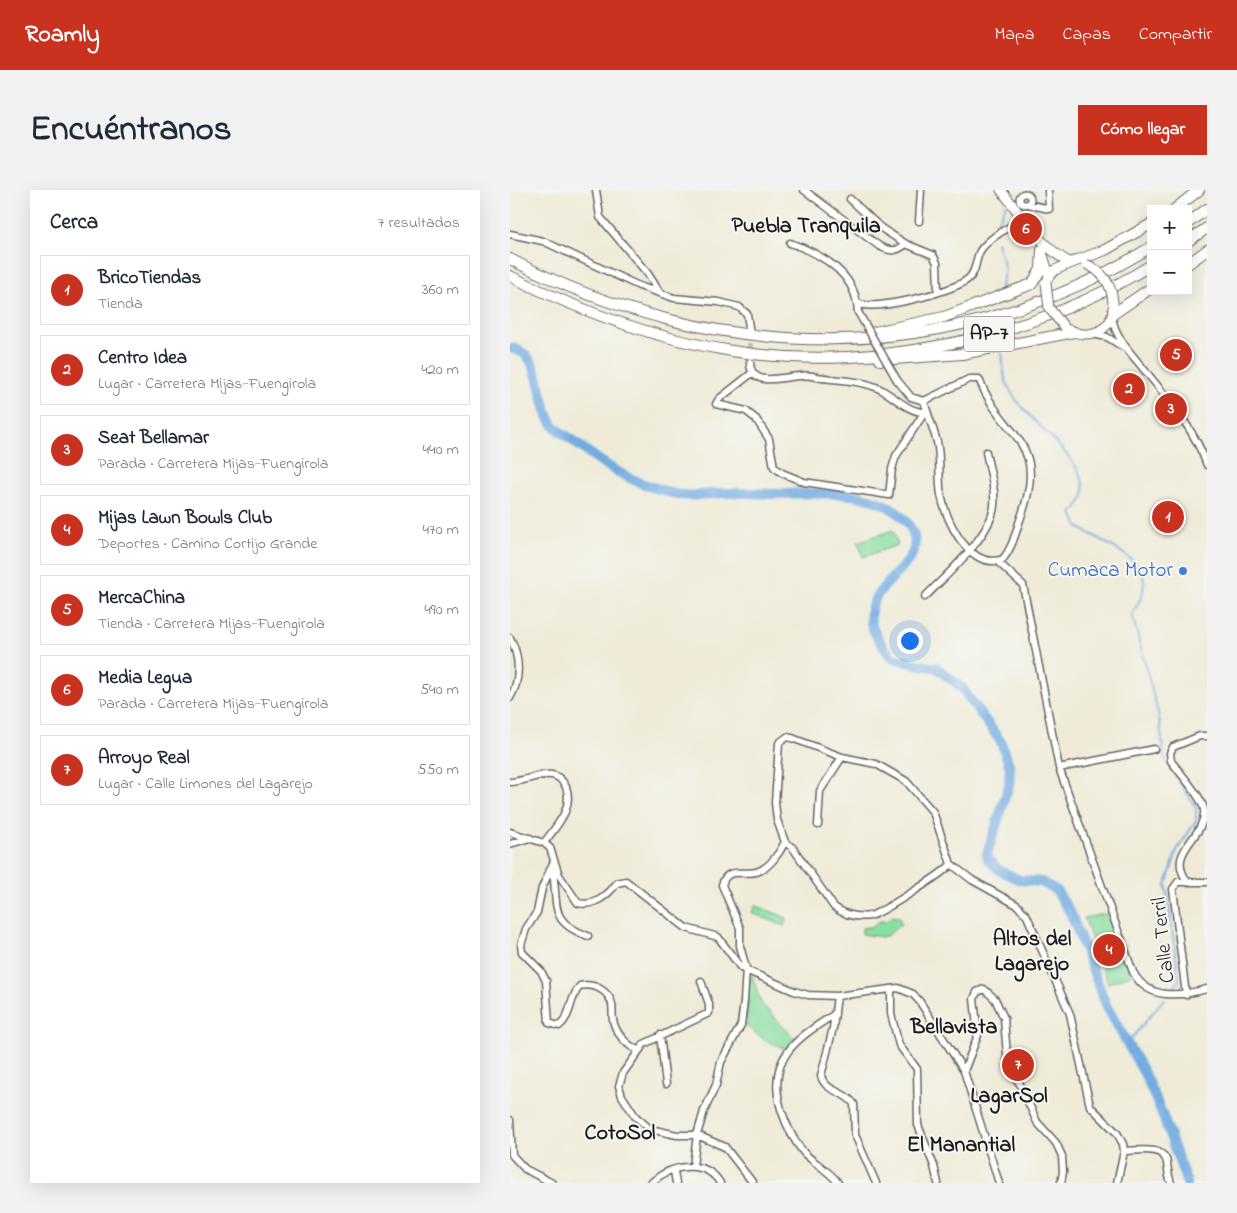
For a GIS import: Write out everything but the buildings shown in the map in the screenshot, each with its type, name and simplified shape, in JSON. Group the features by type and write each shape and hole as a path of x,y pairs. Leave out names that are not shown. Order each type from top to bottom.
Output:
{"highway":[{"path":"1180,205 1199,190"},
{"path":"1192,220 1207,209"},
{"path":"1072,262 1105,250 1147,226"},
{"path":"1192,239 1207,228"},
{"name":"AP-7","path":"510,259 572,288 660,319 739,334 842,341 932,332 998,316 1054,297 1096,279 1147,249"},
{"path":"1032,284 1040,269 1042,250"},
{"path":"1192,261 1207,250"},
{"name":"AP-7","path":"510,276 553,298 635,329 732,351 814,358 898,352 945,344 1001,331 1101,293 1147,268"},
{"path":"823,340 908,326 944,317 1048,278"},
{"path":"1113,312 1147,291"},
{"path":"814,358 832,361 962,354 1069,330"}],"main road":[{"path":"1001,190 1031,229 1057,256 1072,262 1086,264 1098,271 1107,282 1113,312 1102,330 1092,334 1069,330 1049,308 1048,278 1042,250 1031,229"},
{"path":"1048,278 1072,262"}],"street":[{"path":"596,190 600,217 636,259 660,293"},
{"path":"804,190 879,246 892,251 898,250 906,244"},
{"path":"918,221 920,190"},
{"path":"1025,197 1038,208 1049,209 1048,190"},
{"path":"857,303 864,306 894,303 953,288 970,278 984,247 1022,217 1025,197"},
{"path":"850,199 881,228 906,244 933,255 937,263 938,292"},
{"path":"510,234 543,241 639,286 674,298 719,302 739,307 747,314 750,334"},
{"path":"790,243 825,258 848,281 857,303 858,312 897,380 910,396 924,401 969,379 977,378 1025,448 1030,470 1027,499 1010,548 1003,559 997,561"},
{"path":"1113,312 1115,331 1128,351 1186,423 1199,444 1207,465"},
{"path":"1092,334 1107,337 1128,351"},
{"path":"750,362 752,373 760,378 770,379 803,375 824,380 864,383 881,389 913,410 925,411"},
{"path":"752,373 719,399 716,404 746,411 756,419 769,439 774,467 782,473 804,482 890,495 892,469 896,456 925,411"},
{"path":"924,401 925,411 937,441 940,492 944,510 968,550 979,557 997,561 1023,585 1058,768 1132,972 1140,984 1153,992 1175,996 1207,989"},
{"path":"925,597 968,550 990,520 994,507 993,485 986,452"},
{"path":"510,638 517,656 517,671 516,685 510,698"},
{"path":"1187,881 1181,867 1181,858 1204,823 1205,812 1202,802 1172,761 1170,753 1173,747 1200,736 1207,736"},
{"path":"952,864 879,912 857,917 848,915 834,907 793,848 785,842 776,813 779,771 777,747 782,739 792,738 842,757 863,760 887,769 906,781 918,792 935,818 952,864 972,880 1017,904 1025,913 1070,1014 1090,1106 1117,1134 1124,1151 1117,1183"},
{"path":"1058,768 1154,749"},
{"path":"818,825 820,791 842,757"},
{"path":"510,782 551,774 559,777 565,785 569,797 567,809 544,843"},
{"path":"510,832 544,843 552,853 559,875 578,903 594,902 609,893 617,883 626,881 686,928 711,933 718,937 738,965 794,991 808,995 837,996 891,989 905,990 920,1002 964,1071 999,1183"},
{"path":"510,844 531,838"},
{"path":"693,1166 697,1135 716,1085 721,1062 741,1025 746,970 740,946 738,922 723,891 723,880 730,873 753,873 764,868 785,842"},
{"path":"554,860 542,888 537,912 526,929 521,945 522,952 541,971 546,981 549,1022 559,1026 568,1015 575,992 580,986 595,986 608,994 612,1004 613,1021 618,1031 626,1042 638,1050"},
{"path":"552,868 556,884 556,912 561,922 570,930 588,936"},
{"name":"Calle Terril","path":"1186,995 1173,889 1178,882 1207,882"},
{"path":"701,981 709,1004 709,1013 660,1035 638,1050 623,1073 619,1086 622,1096 635,1116 650,1129 676,1134 697,1135 729,1150 753,1183"},
{"path":"891,989 891,1014 899,1045 916,1069 918,1125 934,1166 938,1183"},
{"path":"964,1071 978,1035 976,994 984,989 996,999 1004,1018 1008,1068 1020,1084 1037,1122 1056,1143 1062,1156 1064,1172 1061,1183"},
{"path":"837,996 831,1041 821,1076 828,1087 846,1096 854,1104 855,1135 876,1183"},
{"path":"835,1014 805,1035 787,1052 778,1065 776,1082 779,1104 790,1133 805,1153 838,1183"},
{"path":"660,1035 666,1084"},
{"path":"510,1120 512,1155 525,1169 552,1183"},
{"path":"1124,1151 1157,1151 1164,1155 1168,1166 1167,1172 1172,1183"},
{"path":"652,1183 674,1171 693,1166 709,1170 720,1183"},
{"path":"674,1171 676,1183"}],"green space":[{"path":"893,530 898,545 863,557 858,542"},
{"path":"755,905 787,918 784,926 752,913"},
{"path":"1109,913 1132,975 1108,983 1084,918"},
{"path":"892,916 899,917 901,924 888,935 882,937 862,934 862,928 872,927 880,921 887,921"},
{"path":"752,975 761,1003 795,1039 786,1049 765,1040 746,1026 749,980"}],"waterway":[{"path":"995,233 996,226 1006,204"},
{"path":"997,242 1005,269 1000,290"},
{"path":"510,348 521,351 529,358 553,425 609,467 641,483 674,494 686,495 720,493 844,494 878,502 892,509 905,520 914,535 914,548 908,560 878,594 872,607 871,622 874,632 892,658 936,667 962,688 1001,742 1010,767 1009,785 987,854 988,859 999,870 1020,880 1041,882 1056,890 1071,914 1107,1007 1145,1075 1161,1111 1187,1183"},
{"path":"1002,354 1005,378 1013,395 1066,453 1077,468 1083,483 1083,497 1072,513 1078,526 1131,559 1143,576 1144,586 1141,599 1132,614 1159,717 1164,757 1196,808 1196,821 1177,850 1166,885 1179,981 1171,991"},
{"path":"1127,1044 1164,999"}],"tunnel":[{"path":"750,334 750,362"}],"place":[{"name":"Media Legua","path":"1026,229"},
{"name":"MercaChina","path":"1176,355"},
{"name":"Centro Idea","path":"1129,389"},
{"name":"Seat Bellamar","path":"1171,409"},
{"name":"BricoTiendas","path":"1168,517"},
{"name":"Cumaca Motor","path":"1183,571"},
{"name":"Mijas Lawn Bowls Club","path":"1109,950"},
{"name":"Arroyo Real","path":"1018,1065"}],"district":[{"name":"Puebla Tranquila","path":"806,227"},
{"name":"Altos del Lagarejo","path":"1032,952"},
{"name":"Bellavista","path":"954,1028"},
{"name":"LagarSol","path":"1009,1097"},
{"name":"CotoSol","path":"620,1134"},
{"name":"El Manantial","path":"961,1146"}]}
